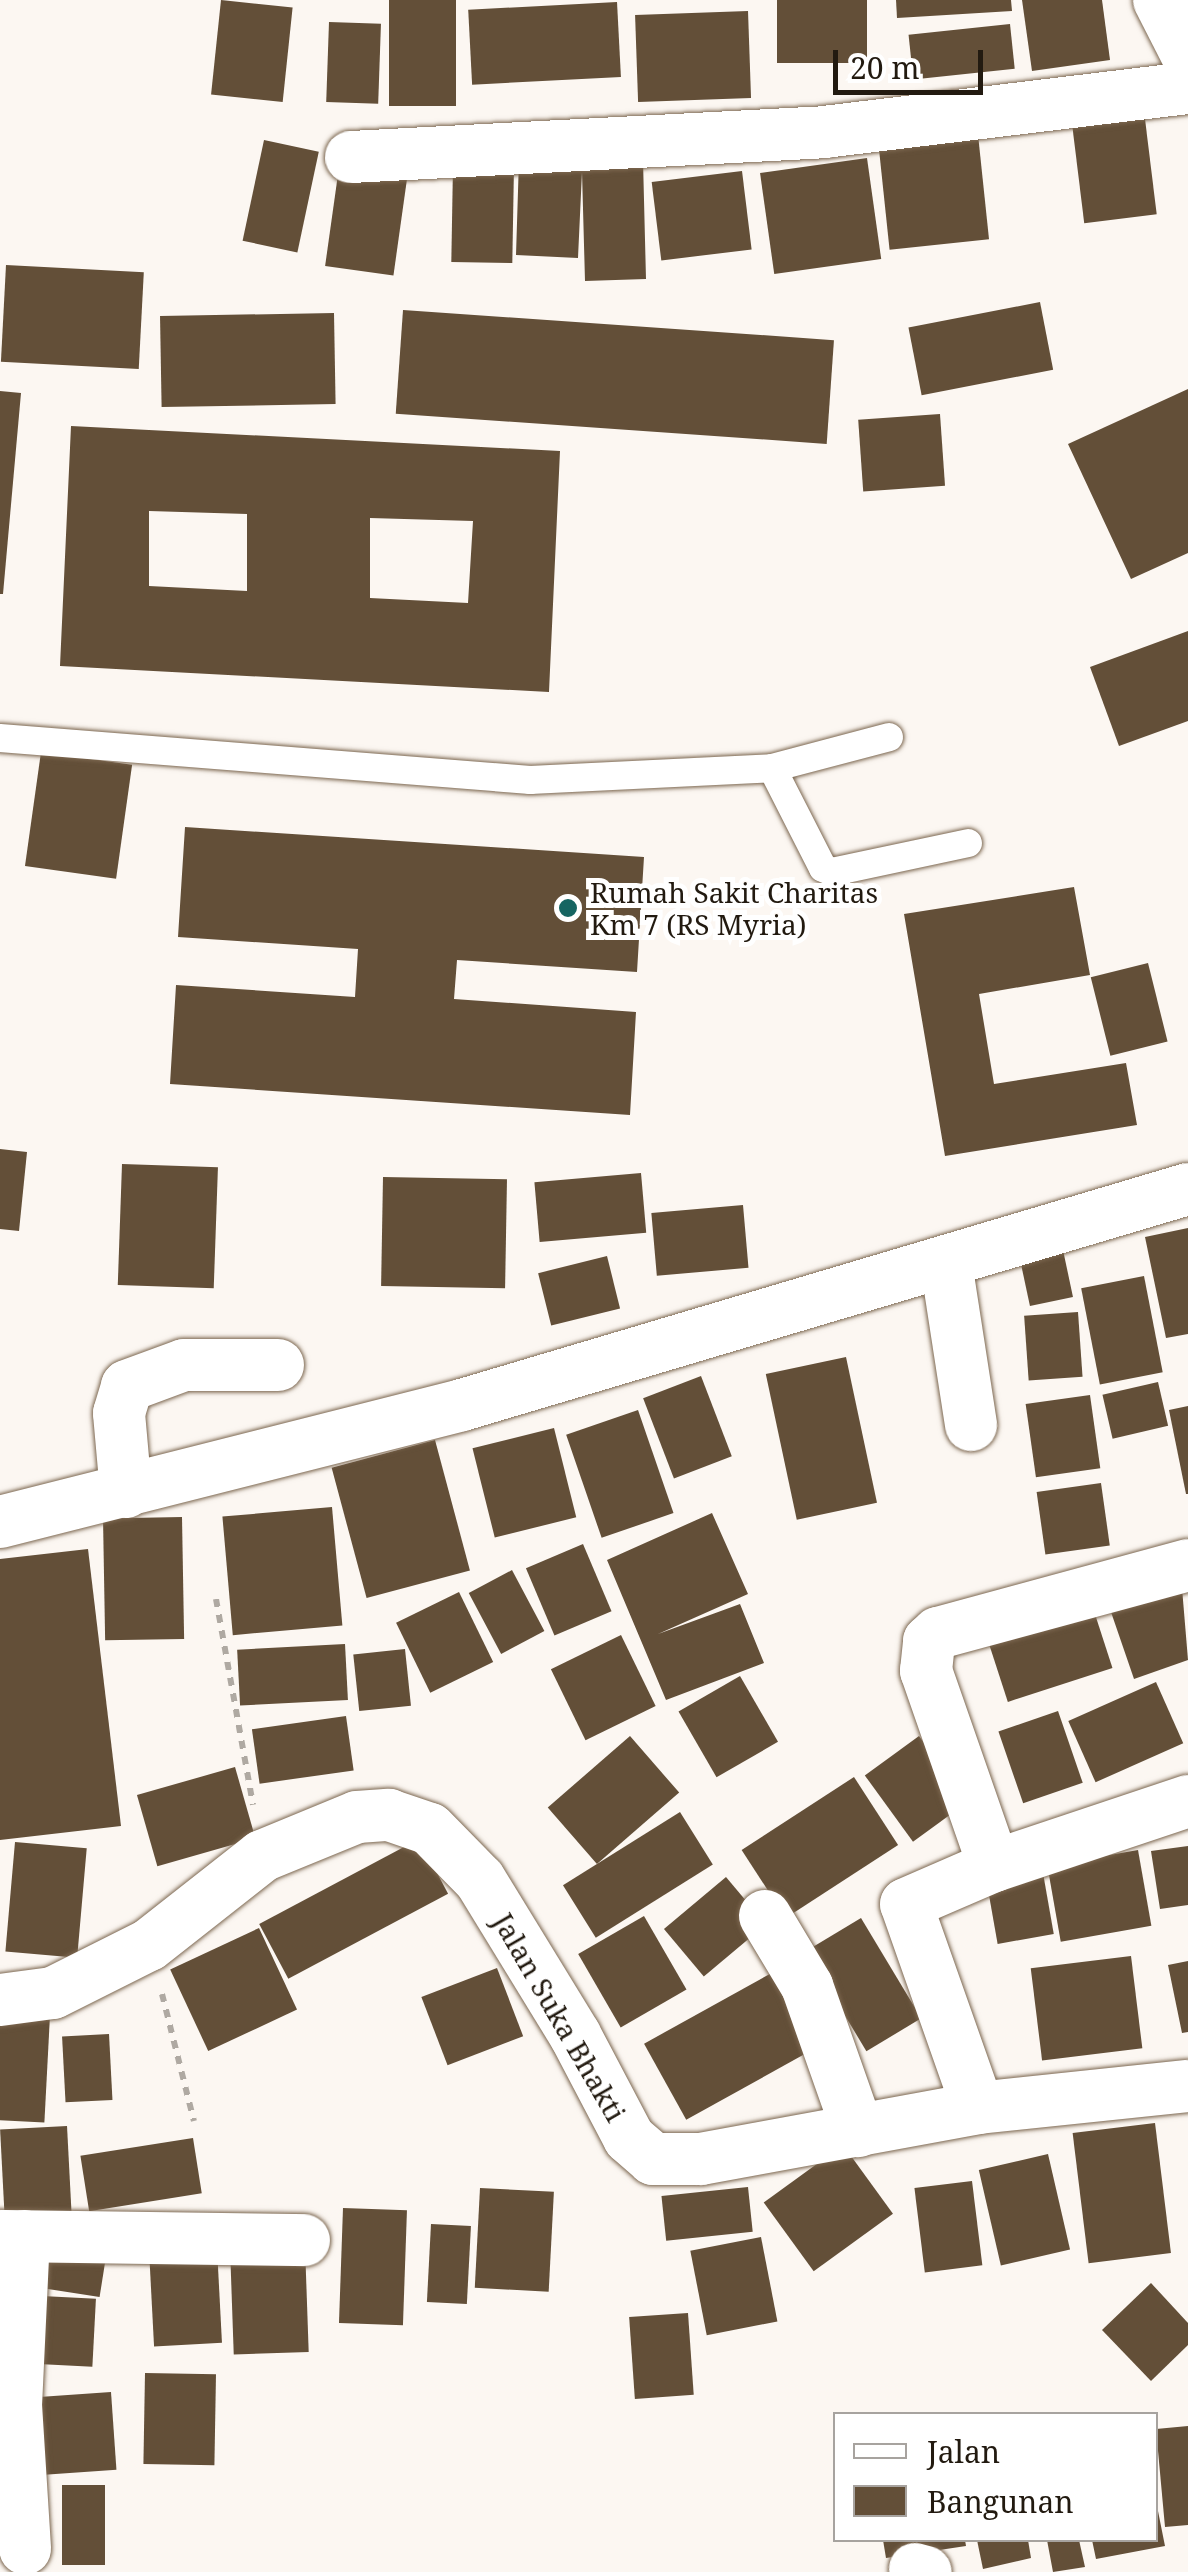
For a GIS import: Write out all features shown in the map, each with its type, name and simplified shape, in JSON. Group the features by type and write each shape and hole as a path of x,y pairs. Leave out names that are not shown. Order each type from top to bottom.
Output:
{"street":[{"path":"1159,0 1188,57"},
{"path":"350,156 824,132 1188,88"},
{"path":"0,1522 462,1405 1188,1190"},
{"path":"946,1263 971,1425"},
{"path":"126,1492 119,1413 126,1386 184,1365 278,1365"},
{"path":"994,1866 926,1671 929,1641 938,1633 1188,1566"},
{"path":"978,2108 906,1904 994,1866 1188,1802"},
{"name":"Jalan Suka Bhakti","path":"0,2000 53,1993 149,1945 262,1856 357,1817 389,1816 430,1829 480,1880 576,2035 629,2138 652,2159 701,2159 978,2108 1188,2086"},
{"path":"764,1916 807,1986 858,2131"},
{"path":"25,2549 12,2236 304,2240"}],"lane":[{"path":"0,738 530,780 772,768 889,738"},
{"path":"772,768 823,868 832,872 968,844"}],"path":[{"path":"216,1599 262,1856"},
{"path":"149,1945 194,2120"}],"building":[{"path":"221,0 293,8 283,102 211,94"},
{"path":"389,0 456,0 456,106 389,106"},
{"path":"777,0 867,0 867,63 777,63"},
{"path":"896,0 1011,0 1012,11 897,18"},
{"path":"1022,0 1102,0 1110,60 1032,71"},
{"path":"617,2 621,77 472,85 468,10"},
{"path":"748,11 751,98 638,102 635,15"},
{"path":"329,22 381,24 378,104 326,102"},
{"path":"1010,24 1015,69 913,79 909,35"},
{"path":"1145,119 1157,214 1084,223 1073,128"},
{"path":"977,125 989,239 890,250 878,135"},
{"path":"264,140 319,152 297,252 243,241"},
{"path":"867,158 881,259 774,274 760,173"},
{"path":"519,159 643,160 646,279 585,281 582,172 578,258 516,255"},
{"path":"340,160 408,170 393,276 325,266"},
{"path":"453,165 514,166 512,263 451,262"},
{"path":"742,171 752,249 661,261 652,182"},
{"path":"6,265 144,272 139,369 1,362"},
{"path":"1040,302 1053,370 922,395 908,328"},
{"path":"403,310 834,340 827,444 396,414"},
{"path":"334,313 336,404 162,407 160,316"},
{"path":"1188,389 1188,553 1131,579 1068,444"},
{"path":"0,391 21,393 3,594 0,594"},
{"path":"940,414 945,486 863,492 858,420"},
{"path":"71,426 560,451 549,692 60,666","holes":["149,511 247,514 247,591 149,586","370,518 473,521 468,603 370,598"]},
{"path":"1188,631 1188,721 1119,746 1090,667"},
{"path":"41,752 132,765 116,879 25,866"},
{"path":"185,827 644,857 637,972 457,960 454,999 636,1012 630,1115 170,1084 176,985 355,997 358,949 178,937"},
{"path":"1074,887 1090,975 979,994 994,1084 1126,1063 1137,1125 945,1156 904,914"},
{"path":"1148,963 1168,1042 1110,1056 1091,977"},
{"path":"0,1149 27,1152 19,1231 0,1229"},
{"path":"122,1164 218,1167 214,1288 118,1285"},
{"path":"641,1173 646,1233 540,1242 534,1182"},
{"path":"383,1177 507,1179 505,1288 381,1286"},
{"path":"743,1205 748,1268 657,1276 651,1213"},
{"path":"1188,1228 1188,1334 1166,1338 1145,1237"},
{"path":"1063,1250 1073,1297 1030,1306 1020,1259"},
{"path":"607,1256 620,1308 551,1326 538,1273"},
{"path":"1144,1276 1163,1372 1100,1384 1081,1288"},
{"path":"1078,1312 1083,1377 1029,1381 1024,1316"},
{"path":"846,1357 877,1503 797,1520 766,1374"},
{"path":"701,1376 732,1456 674,1479 643,1398"},
{"path":"1158,1382 1168,1426 1113,1439 1102,1395"},
{"path":"1090,1395 1100,1468 1036,1477 1026,1404"},
{"path":"1188,1406 1188,1494 1186,1494 1169,1410"},
{"path":"638,1410 673,1513 602,1538 566,1435"},
{"path":"554,1428 576,1517 495,1538 472,1448"},
{"path":"435,1440 470,1570 367,1598 332,1468"},
{"path":"1101,1483 1110,1545 1045,1554 1037,1492"},
{"path":"332,1507 342,1626 233,1635 222,1517"},
{"path":"712,1513 748,1594 658,1634 740,1604 764,1663 666,1700 607,1560"},
{"path":"182,1517 184,1639 105,1640 103,1518"},
{"path":"583,1544 612,1611 554,1635 526,1568"},
{"path":"88,1549 121,1826 0,1840 0,1559"},
{"path":"512,1570 544,1631 501,1654 469,1593"},
{"path":"1182,1588 1188,1660 1134,1679 1111,1612"},
{"path":"459,1592 493,1662 430,1693 396,1623"},
{"path":"1093,1608 1112,1668 1008,1702 988,1642"},
{"path":"621,1635 656,1706 586,1740 551,1669"},
{"path":"345,1644 348,1700 240,1706 237,1650"},
{"path":"405,1649 411,1706 359,1711 353,1654"},
{"path":"740,1676 778,1742 717,1777 679,1711"},
{"path":"1156,1682 1183,1743 1096,1782 1068,1721"},
{"path":"1058,1711 1083,1783 1023,1803 998,1732"},
{"path":"346,1716 354,1770 260,1784 252,1729"},
{"path":"630,1736 679,1793 597,1864 548,1808"},
{"path":"919,1736 967,1802 913,1842 865,1775"},
{"path":"235,1767 255,1838 157,1866 137,1795"},
{"path":"854,1777 898,1845 786,1918 742,1850"},
{"path":"680,1812 713,1865 596,1938 563,1885"},
{"path":"419,1839 448,1894 288,1979 259,1924"},
{"path":"15,1842 87,1848 77,1958 5,1952"},
{"path":"1188,1846 1188,1905 1160,1909 1151,1851"},
{"path":"1138,1850 1151,1926 1061,1942 1047,1866"},
{"path":"1043,1873 1054,1934 998,1944 987,1883"},
{"path":"726,1877 766,1924 704,1977 664,1929"},
{"path":"644,1916 686,1990 621,2028 578,1954"},
{"path":"861,1918 921,2018 866,2051 806,1951"},
{"path":"259,1928 297,2010 208,2051 170,1969"},
{"path":"1131,1956 1142,2048 1042,2061 1031,1968"},
{"path":"1188,1961 1188,2032 1182,2033 1168,1965"},
{"path":"497,1968 523,2036 448,2065 421,1997"},
{"path":"777,1970 819,2046 686,2120 644,2044"},
{"path":"0,2014 50,2017 44,2122 0,2120"},
{"path":"109,2034 112,2100 66,2102 62,2036"},
{"path":"1155,2123 1171,2253 1089,2263 1073,2133"},
{"path":"67,2126 72,2217 5,2220 0,2130"},
{"path":"193,2138 202,2193 89,2211 80,2156"},
{"path":"843,2145 893,2214 814,2271 764,2203"},
{"path":"1048,2154 1070,2249 1001,2265 979,2170"},
{"path":"972,2181 982,2265 925,2272 914,2188"},
{"path":"748,2187 753,2232 666,2241 661,2196"},
{"path":"480,2188 554,2192 549,2292 475,2288"},
{"path":"343,2208 407,2210 403,2325 339,2323"},
{"path":"431,2224 471,2226 467,2304 427,2302"},
{"path":"761,2237 777,2321 707,2335 690,2251"},
{"path":"46,2239 107,2249 100,2297 38,2287"},
{"path":"305,2246 309,2352 234,2355 230,2249"},
{"path":"217,2248 222,2343 154,2346 149,2252"},
{"path":"1151,2283 1188,2323 1188,2345 1151,2381 1102,2330"},
{"path":"42,2296 96,2299 92,2367 38,2364"},
{"path":"688,2313 694,2395 635,2399 629,2317"},
{"path":"145,2373 216,2374 214,2465 143,2464"},
{"path":"111,2392 116,2470 45,2475 39,2397"},
{"path":"1188,2426 1188,2525 1165,2527 1158,2429"},
{"path":"62,2485 105,2485 105,2565 62,2565"},
{"path":"1158,2511 1165,2546 1096,2559 1092,2542 1158,2542"},
{"path":"883,2542 965,2542 966,2546 886,2558"},
{"path":"977,2542 1028,2542 1031,2558 983,2569"},
{"path":"1047,2542 1079,2542 1085,2567 1053,2572"}],"place":[{"name":"Rumah Sakit Charitas Km 7 (RS Myria)","path":"568,908"}]}
